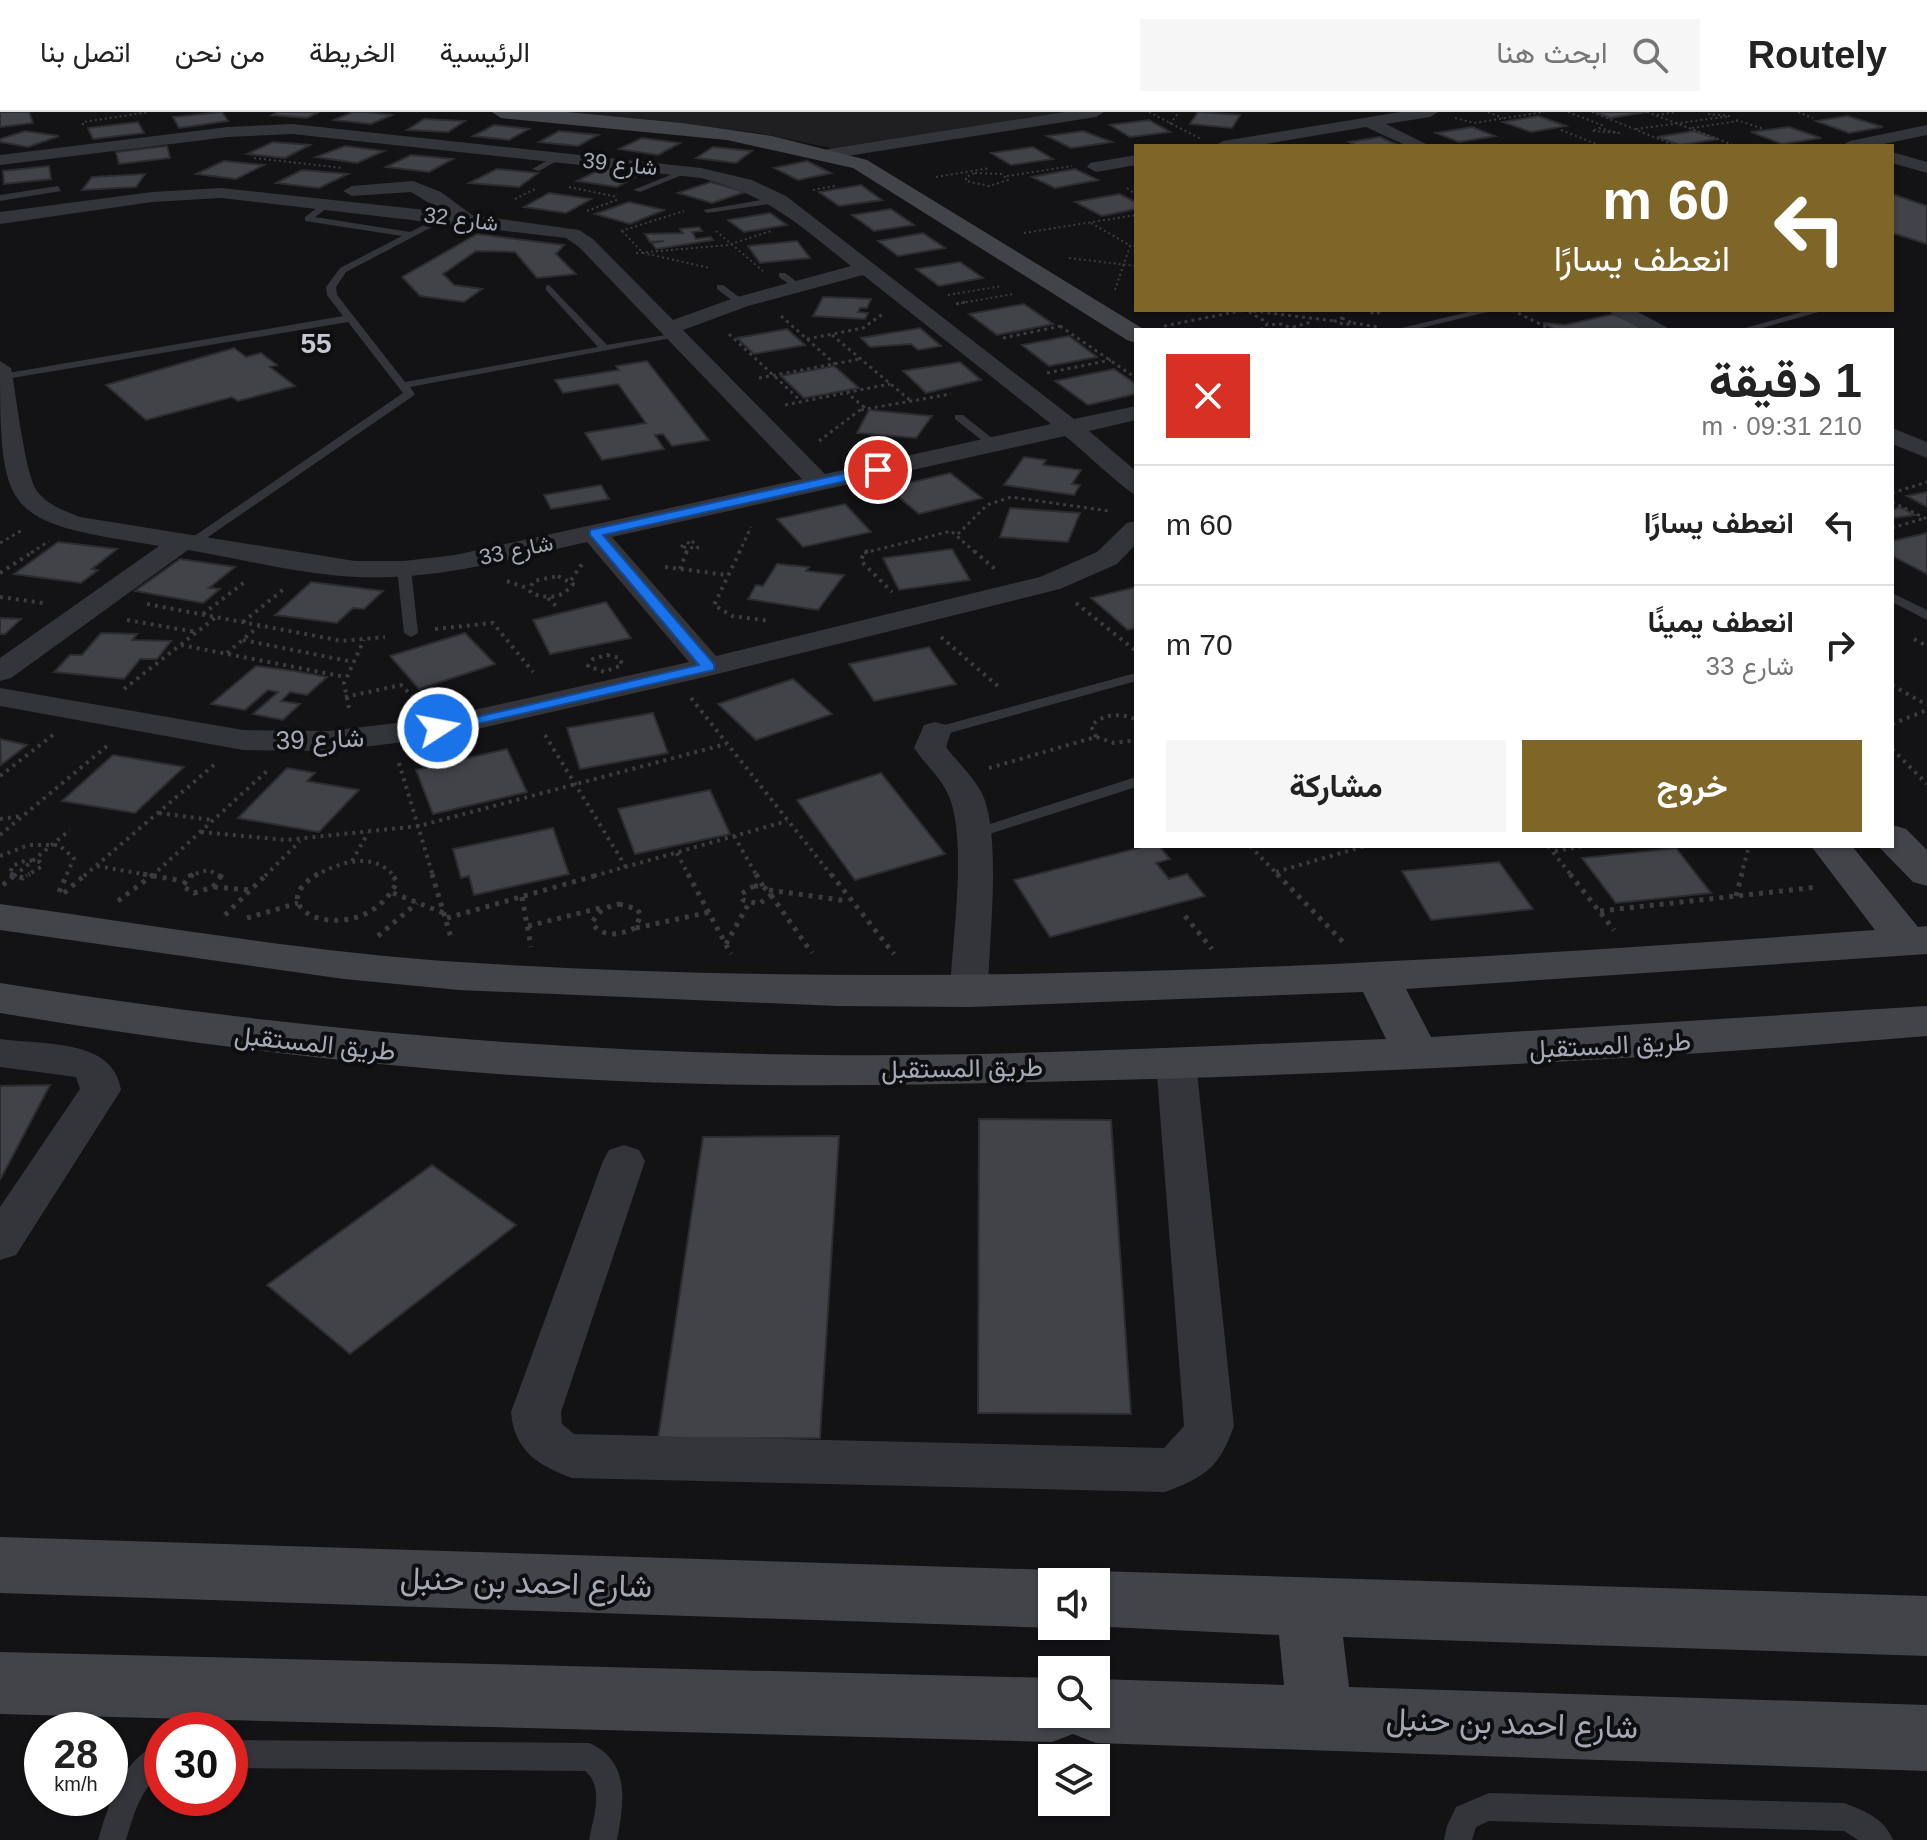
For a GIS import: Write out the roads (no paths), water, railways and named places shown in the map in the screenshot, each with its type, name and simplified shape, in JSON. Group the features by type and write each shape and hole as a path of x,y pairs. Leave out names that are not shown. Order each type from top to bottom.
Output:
{"street":[{"path":"292,129 329,112"},
{"path":"501,112 731,135 828,154 880,173 1134,334"},
{"path":"590,112 764,129 853,149 935,178 1048,255"},
{"path":"828,154 1096,112"},
{"path":"1235,144 1430,112"},
{"path":"1367,122 1416,144"},
{"name":"شارع 39","path":"0,160 228,132 292,129 688,171 746,184 779,200 867,268 1115,463 1134,485"},
{"path":"1864,144 1927,130"},
{"path":"415,186 484,149"},
{"path":"1894,158 1927,168"},
{"path":"1096,167 1134,160"},
{"path":"291,199 415,186 428,189 456,218"},
{"name":"شارع 32","path":"0,218 176,194 231,193 572,234 598,255 673,332"},
{"path":"820,483 673,332 707,314 750,300 791,281 867,268"},
{"path":"1141,312 1164,326"},
{"path":"1621,312 1657,328"},
{"name":"شارع 33","path":"1,373 6,430 23,491 38,507 75,524 355,569 404,569 455,563 1134,413"},
{"path":"1894,436 1927,451"},
{"name":"شارع 39","path":"0,697 243,740 299,742 360,739 438,728 673,676 1050,583 1107,558 1128,521"},
{"path":"594,533 709,667"},
{"path":"0,672 189,542"},
{"path":"935,732 930,748 966,795 974,834 969,992"},
{"path":"1894,839 1927,873"},
{"path":"1833,848 1917,941"},
{"path":"7,897 78,930 196,935 459,976 838,991 969,992 1378,977 1917,941"},
{"path":"1378,977 1418,1056"},
{"name":"طريق المستقبل","path":"0,998 228,1034 381,1051 540,1062 824,1071 1418,1056 1759,1036 1927,1021"},
{"path":"0,1053 87,1065 99,1075 101,1090 0,1243"},
{"path":"624,1161 536,1412 540,1434 557,1451 572,1456 1165,1470 1193,1457 1204,1442 1209,1426 1176,1062"},
{"name":"شارع احمد بن حنبل","path":"0,1565 1038,1599"},
{"path":"1110,1600 1927,1626"},
{"path":"1308,1607 1320,1717"},
{"path":"0,1683 1038,1710"},
{"name":"شارع احمد بن حنبل","path":"1110,1711 1927,1738"}],"lane":[{"path":"536,169 560,157"},
{"path":"637,190 688,171"},
{"path":"0,198 58,189"},
{"path":"707,210 779,200"},
{"path":"328,203 308,219 413,235"},
{"path":"189,542 409,394 332,295 335,278 343,270 413,235 456,218"},
{"path":"720,287 750,300"},
{"path":"549,288 605,349"},
{"path":"1407,328 1482,312"},
{"path":"1751,328 1813,312"},
{"path":"1,373 352,318"},
{"path":"405,385 605,349 673,332"},
{"path":"959,417 994,445"},
{"path":"404,569 411,633"},
{"path":"1894,598 1927,616"},
{"path":"935,732 1134,678"},
{"path":"974,834 1134,783"},
{"path":"248,1754 589,1757 601,1764 610,1777 603,1840"},
{"path":"112,1840 131,1784 144,1766"},
{"path":"1458,1840 1461,1821 1472,1810 1489,1807 1844,1817 1862,1824 1879,1840"}],"district":[{"name":"55","path":"316,343"}]}
